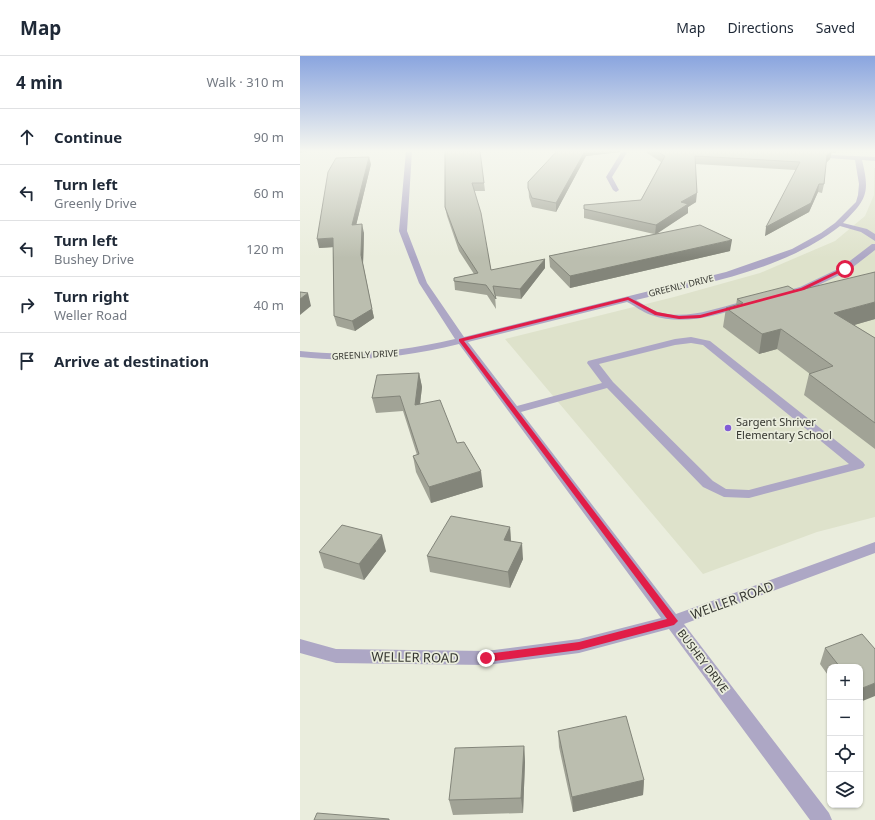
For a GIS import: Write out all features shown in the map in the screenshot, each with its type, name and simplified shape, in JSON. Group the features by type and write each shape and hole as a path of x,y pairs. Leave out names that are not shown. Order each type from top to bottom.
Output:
{"street":[{"name":"BUSHEY DRIVE","path":"406,187 403,231 423,283 461,340 674,621 822,820"},
{"name":"GREENLY DRIVE","path":"300,354 320,357 391,355 461,340 729,274 794,252 839,224 860,201 862,187"},
{"path":"839,224 863,230 873,235 875,239"},
{"path":"773,297 803,289 845,269 875,246"},
{"path":"628,299 655,314 679,318 700,316 751,303"},
{"path":"691,340 706,343 859,465 749,494 724,493 708,484 609,384 592,363 675,342 691,340"},
{"path":"514,410 609,384"},
{"name":"WELLER ROAD","path":"300,646 336,656 486,658 579,646 674,621 875,547"}],"shaded area":[{"name":"Sargent Shriver Elementary School","path":"875,187 875,517 817,532 703,574 505,339 674,297 760,273 835,241 865,216 874,195"}],"building":[{"path":"326,187 362,187 352,225 362,224 361,255 372,309 352,321 334,316 333,238 317,239"},
{"path":"445,187 473,187 481,213 491,270 545,259 520,289 493,286 496,299 486,285 454,281 454,278 478,273 458,242 445,207"},
{"path":"528,187 565,187 556,203 532,198"},
{"path":"648,187 697,187 697,193 681,202 688,204 656,225 584,209 584,205 641,200"},
{"path":"787,187 818,187 811,203 766,227"},
{"path":"700,225 732,240 570,276 549,256"},
{"path":"875,272 875,302 834,313 875,338 875,423 809,374 833,366 781,329 762,334 726,308 743,303 737,299 788,286 796,291"},
{"path":"300,292 308,293 300,299"},
{"path":"419,373 415,405 440,400 457,443 464,442 481,471 429,487 413,456 419,454 400,396 372,398 377,375"},
{"path":"451,516 510,527 504,540 522,543 508,572 427,556"},
{"path":"342,525 382,535 359,564 319,552"},
{"path":"862,634 875,649 875,683 863,688 863,664 838,664 825,648"},
{"path":"626,716 644,780 572,797 558,731"},
{"path":"524,746 521,798 449,800 455,748"},
{"path":"317,813 389,819 389,820 314,820"}],"place":[{"name":"Sargent Shriver Elementary School","path":"728,428"}],"route":[{"path":"486,658 579,646 674,621 461,340 628,299 655,314 679,318 700,316 803,289 845,269"}]}
